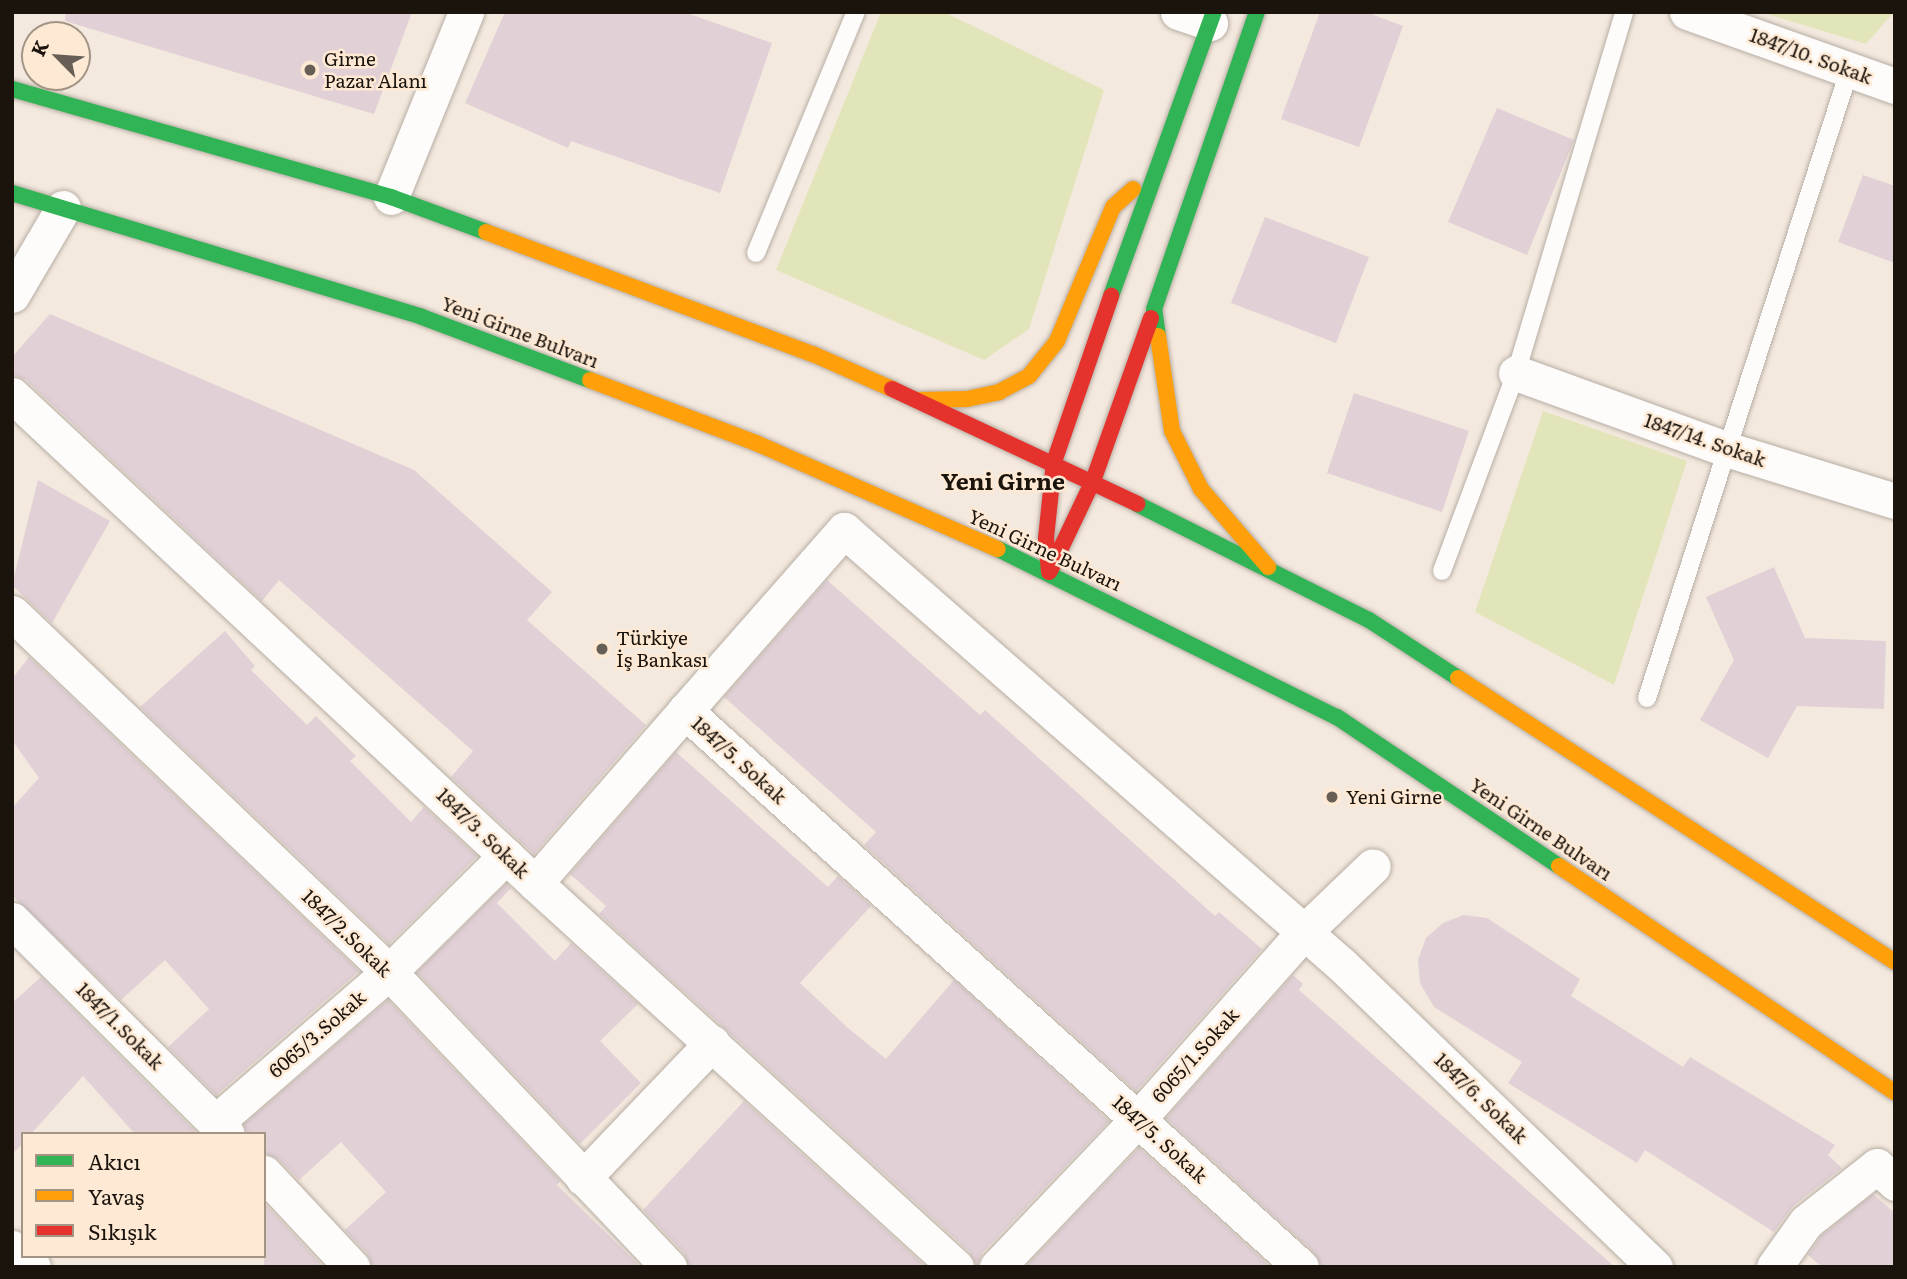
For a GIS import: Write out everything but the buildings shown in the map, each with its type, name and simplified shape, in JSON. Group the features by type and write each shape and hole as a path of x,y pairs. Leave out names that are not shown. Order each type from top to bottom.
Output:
{"main road":[{"path":"1049,572 1094,481 1257,12"},
{"path":"1049,572 1046,538 1054,462 1153,171 1201,16"},
{"path":"12,89 391,197 815,355 1054,462 1279,578 1369,620 1895,962"},
{"path":"917,400 967,399 999,392 1029,376 1057,341 1113,207 1153,171"},
{"name":"Yeni Girne Bulvarı","path":"12,193 422,317 756,443 1049,572 1337,717 1895,1093"},
{"path":"1154,309 1172,430 1201,489 1232,530 1279,578"}],"street":[{"path":"391,197 466,12"},
{"name":"1847/10. Sokak","path":"1687,12 1895,86"},
{"path":"12,295 63,208"},
{"name":"1847/14. Sokak","path":"1516,373 1726,449 1895,501"},
{"name":"1847/3. Sokak","path":"12,395 535,883 957,1267"},
{"name":"1847/5. Sokak","path":"1301,1267 685,711 844,530 1304,932"},
{"name":"1847/2.Sokak","path":"12,613 389,972 669,1267"},
{"path":"535,883 685,711"},
{"name":"6065/3.Sokak","path":"222,1128 389,972 506,856"},
{"name":"6065/1.Sokak","path":"997,1267 1138,1119 1304,932 1373,866"},
{"name":"1847/1.Sokak","path":"12,920 222,1128"},
{"name":"1847/6. Sokak","path":"1304,932 1655,1267"},
{"path":"583,1178 712,1043"},
{"path":"1774,1267 1807,1222 1886,1174"},
{"path":"266,1175 352,1267"}],"lane":[{"path":"756,253 856,12"},
{"path":"1442,572 1516,373 1624,12"},
{"path":"1647,698 1849,71"}],"green space":[{"path":"881,12 944,12 1104,90 1029,329 984,360 776,270"},
{"path":"1760,12 1894,12 1866,44"},
{"path":"1543,411 1687,461 1614,685 1475,612"}],"traffic: fast":[{"path":"1111,296 1214,12"},
{"path":"1158,336 1154,309 1257,12"},
{"path":"12,89 391,197 486,232"},
{"path":"12,193 422,317 590,380"},
{"path":"1137,504 1369,620 1458,678"},
{"path":"998,549 1337,717 1559,866"}],"traffic: slow":[{"path":"917,400 967,399 999,392 1029,376 1057,341 1113,207 1133,189"},
{"path":"486,232 815,355 892,389"},
{"path":"1158,336 1172,431 1201,489 1268,567"},
{"path":"590,380 756,443 998,549"},
{"path":"1458,678 1895,962"},
{"path":"1559,866 1895,1093"}],"traffic: jam":[{"path":"1049,572 1046,538 1054,462 1111,296"},
{"path":"1050,571 1093,481 1151,318"},
{"path":"892,389 1137,504"}],"place":[{"name":"Girne Pazar Alanı","path":"310,70"},
{"name":"Türkiye İş Bankası","path":"602,649"},
{"name":"Yeni Girne","path":"1332,797"}],"district":[{"name":"Yeni Girne","path":"1003,480"}]}
